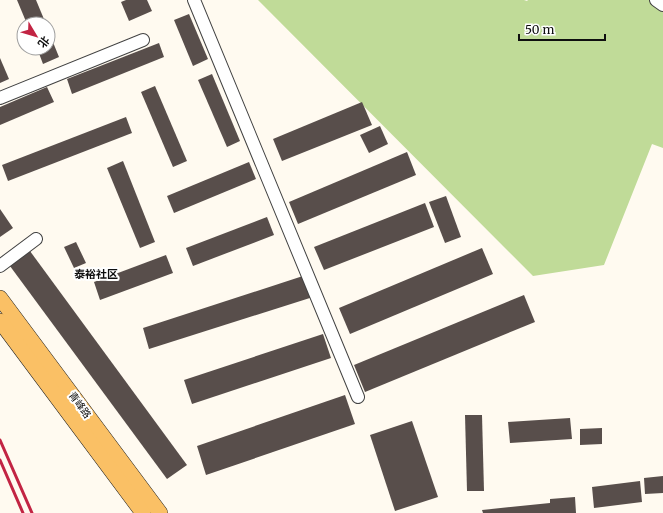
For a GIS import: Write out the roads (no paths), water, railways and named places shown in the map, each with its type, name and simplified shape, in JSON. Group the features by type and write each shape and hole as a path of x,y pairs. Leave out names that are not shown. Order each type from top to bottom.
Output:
{"main road":[{"name":"青峰路","path":"0,298 160,513"},
{"name":"青峰路","path":"0,321 143,513"}],"street":[{"path":"194,0 358,398"},
{"path":"656,0 663,5"},
{"path":"0,98 143,40"},
{"path":"0,266 36,239"}],"railway":[{"path":"0,440 32,513"},
{"path":"0,460 23,513"}],"district":[{"name":"泰裕社区","path":"96,274"}]}
